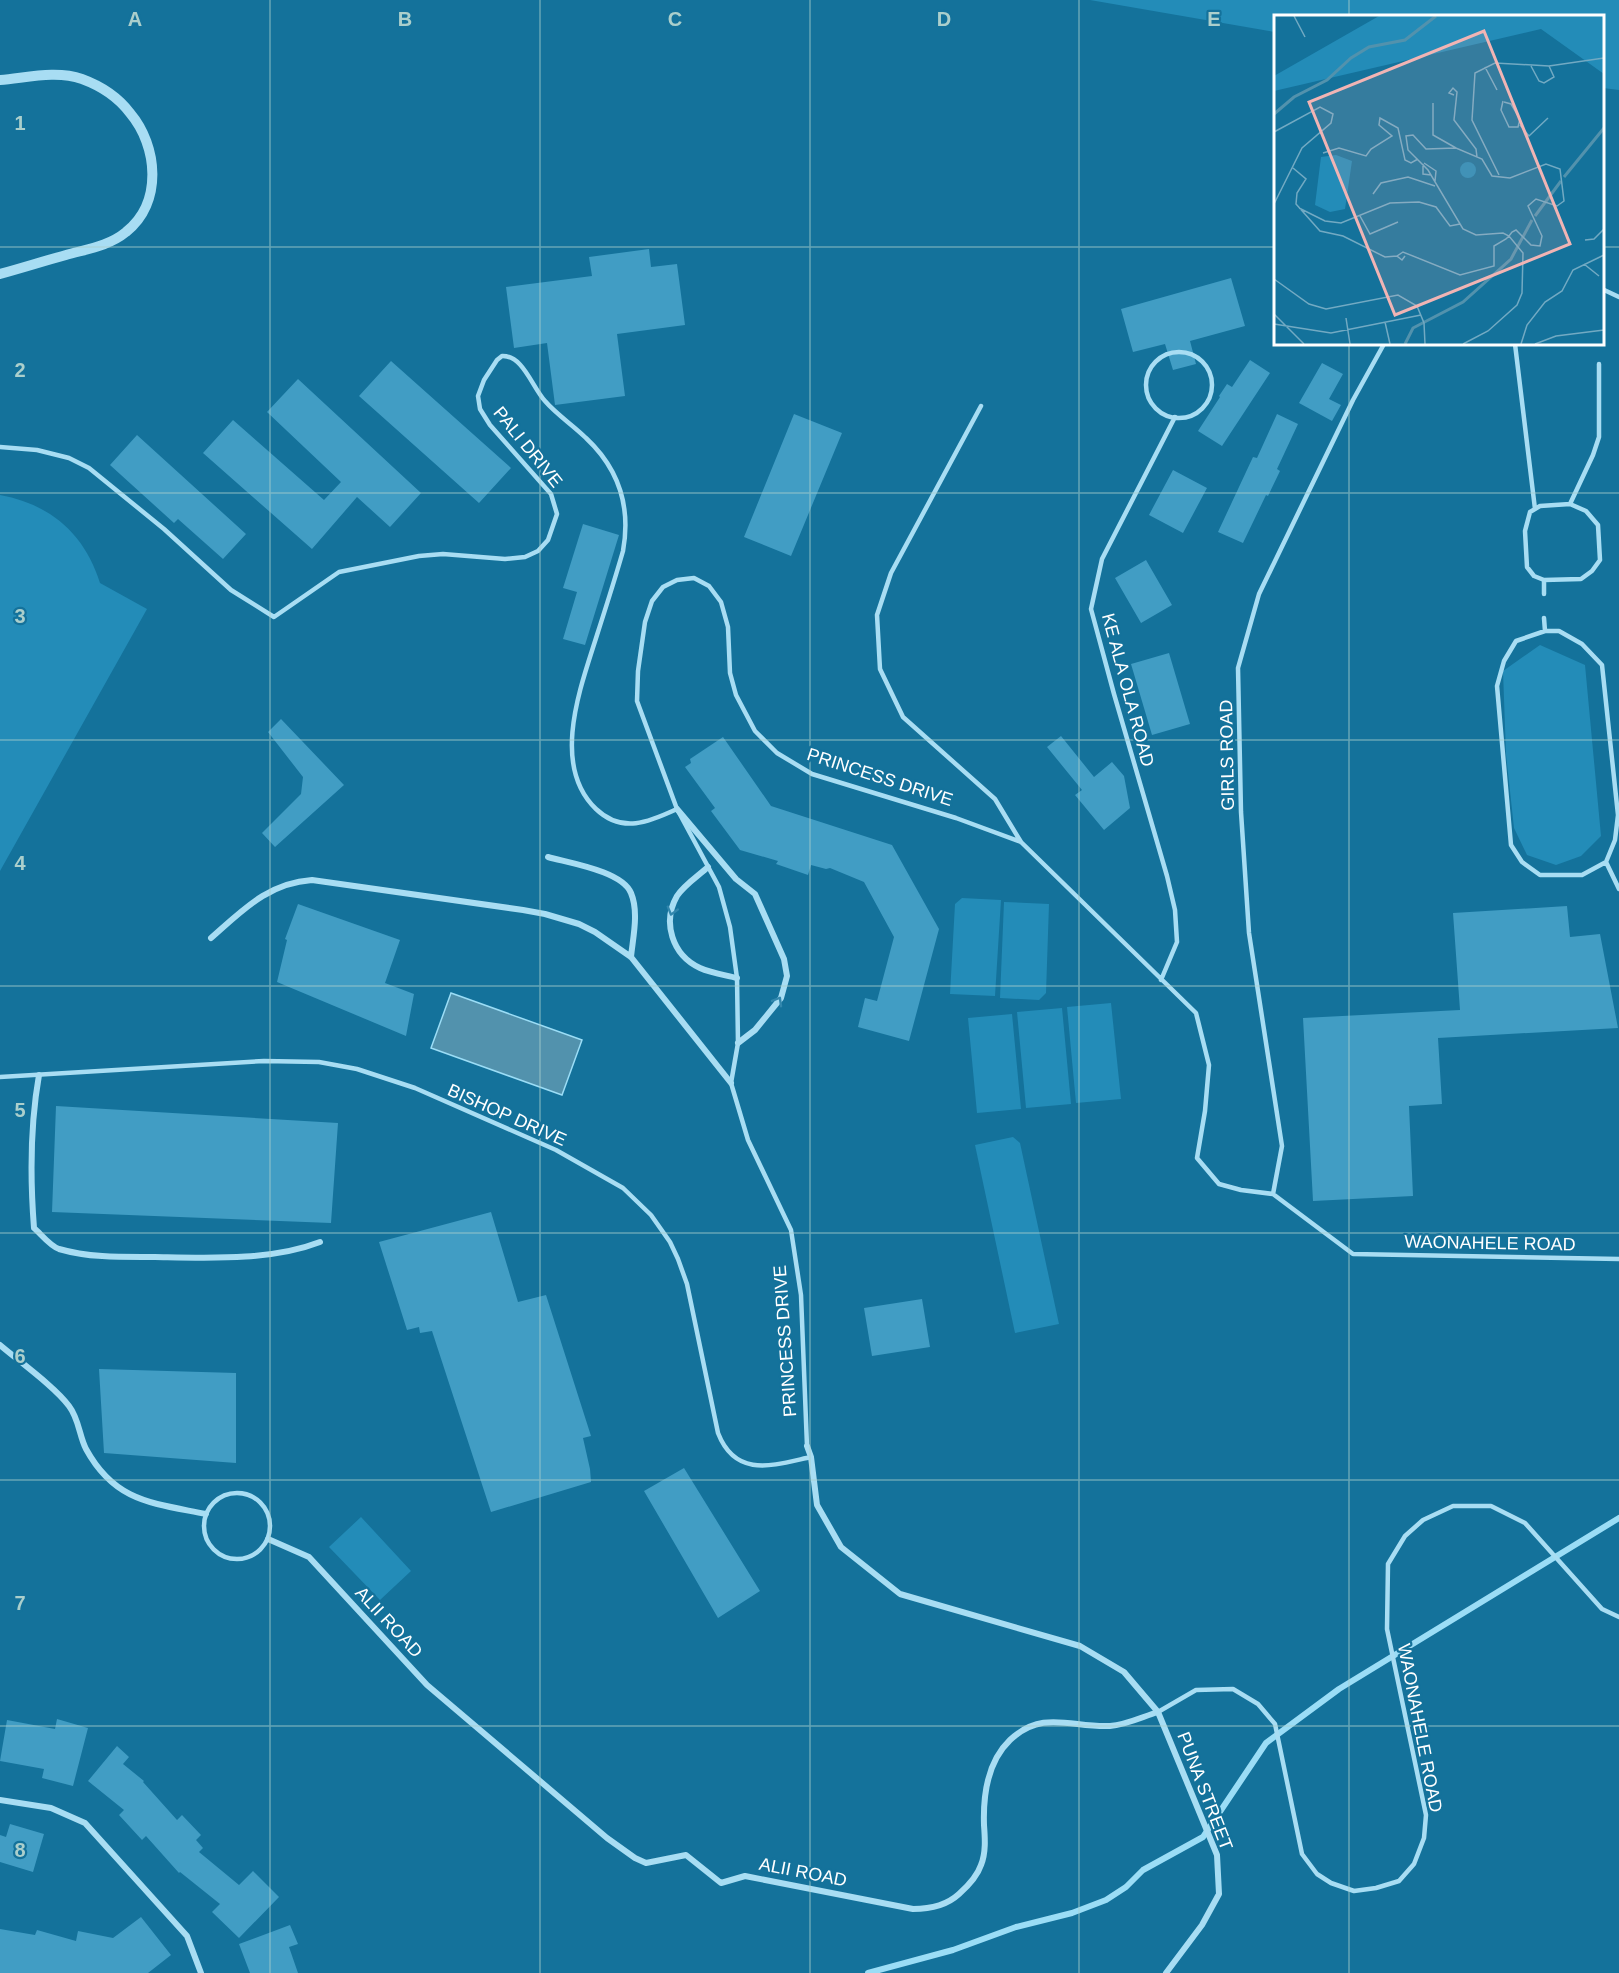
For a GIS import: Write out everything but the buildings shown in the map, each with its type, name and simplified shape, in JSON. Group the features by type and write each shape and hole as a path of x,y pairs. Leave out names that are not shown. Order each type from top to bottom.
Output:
{"street":[{"path":"0,80 67,75 101,88 123,105 137,122 147,144 153,173 152,189 145,207 136,223 125,233 105,244 0,274"},
{"path":"677,808 736,879 755,894 784,959 787,976 781,998 755,1030 738,1043"},
{"path":"548,857 610,875 625,884 630,891 634,913 631,957"},
{"path":"708,867 678,895 669,915 672,937 683,956 699,967 737,978"},
{"path":"211,938 268,892 298,881 312,880 411,893 545,914 579,924 595,932 631,957 731,1083"},
{"path":"39,1075 34,1102 30,1179 34,1228 56,1248 102,1257 188,1258 254,1256 300,1250 320,1242"},
{"path":"0,1345 65,1400 76,1418 83,1443 108,1479 136,1498 206,1514"},
{"name":"PRINCESS DRIVE","path":"807,1446 811,1457 817,1505 841,1547 900,1594 1080,1646 1124,1672 1158,1712"},
{"name":"ALII ROAD","path":"268,1539 309,1557 427,1684 615,1844 646,1863 686,1855 720,1883 745,1876 913,1909 928,1909 942,1905 966,1889 982,1863 984,1796 987,1781 1000,1752 1010,1740 1039,1724 1054,1721 1110,1726 1158,1712"},
{"name":"PUNA STREET","path":"1158,1712 1217,1855 1219,1894 1202,1925 1166,1973"},
{"path":"0,1800 51,1808 85,1823 187,1936 201,1973"}],"lane":[{"path":"1604,290 1619,297"},
{"name":"GIRLS ROAD","path":"1273,1194 1282,1146 1250,933 1241,812 1238,668 1259,594 1353,400 1383,345"},
{"path":"1515,345 1535,509"},
{"path":"1188,353 1204,363 1210,372 1212,390 1201,410 1187,417 1175,417 1156,408 1147,391 1146,379 1155,362 1167,354 1188,353"},
{"name":"PALI DRIVE","path":"0,447 37,450 69,458 89,468 164,529 231,590 274,617 339,572 419,556 443,554 505,559 538,551 548,540 556,514 551,494 490,424 480,409 478,396 484,380 497,360 502,356 514,358 520,363 545,402 589,440 600,453 618,483 624,500 627,534 624,551 580,687 574,716 572,739 575,771 592,804 600,813 618,822 635,824 677,808"},
{"path":"1570,504 1599,437 1599,364"},
{"path":"981,406 891,573 877,615 880,669 903,717 995,799 1021,842"},
{"name":"KE ALA OLA ROAD","path":"1161,980 1177,942 1175,910 1091,609 1102,559 1175,417"},
{"path":"1570,504 1586,511 1598,525 1600,560 1592,571 1581,579 1544,580 1534,576 1527,567 1525,531 1530,512 1540,506 1570,504"},
{"name":"PRINCESS DRIVE","path":"807,1446 801,1295 791,1230 748,1140 731,1083 738,1043 737,978 730,927 719,887 677,808 637,701 638,671 645,622 652,601 663,587 677,580 694,578 709,586 721,602 728,627 730,673 736,695 755,731 777,753 812,774 956,818 1021,842 1196,1013 1209,1065 1205,1111 1197,1158 1219,1184 1241,1190 1273,1194"},
{"path":"1544,580 1544,594"},
{"path":"1544,618 1545,631"},
{"path":"1545,631 1559,632 1582,644 1602,665 1618,815 1615,840 1606,862 1582,875 1540,875 1522,862 1511,845 1497,686 1504,661 1516,641 1545,631"},
{"path":"1606,862 1619,889"},
{"name":"BISHOP DRIVE","path":"0,1077 264,1061 328,1064 376,1075 415,1088 555,1150 623,1188 651,1215 670,1242 687,1284 718,1433 724,1447 735,1457 754,1465 767,1466 811,1457"},
{"name":"WAONAHELE ROAD","path":"1273,1194 1353,1254 1619,1259"},
{"path":"229,1493 250,1495 266,1509 270,1519 268,1539 262,1549 252,1556 230,1559 219,1554 205,1536 206,1514 211,1504 229,1493"},
{"name":"WAONAHELE ROAD","path":"1158,1712 1196,1690 1233,1689 1258,1704 1275,1724 1302,1854 1317,1874 1331,1883 1354,1890 1376,1888 1398,1881 1414,1864 1424,1838 1426,1815 1387,1629 1388,1564 1405,1536 1423,1520 1453,1506 1491,1506 1525,1523 1602,1609 1619,1617"}],"shaded area":[{"path":"1090,0 1619,0 1619,90 1604,88 1604,15 1274,15 1274,32"},
{"path":"0,495 35,506 63,524 85,550 100,583 147,609 0,871"},
{"path":"1540,645 1585,665 1601,836 1581,856 1556,865 1527,855 1514,828 1506,754 1503,671"},
{"path":"962,898 1001,900 995,996 950,994 955,904"},
{"path":"1004,902 1049,904 1046,993 1039,1000 1000,998"},
{"path":"451,993 582,1040 562,1095 431,1048"},
{"path":"1111,1003 1121,1099 1076,1103 1067,1007"},
{"path":"1062,1008 1071,1104 1026,1108 1017,1012"},
{"path":"1012,1014 1021,1109 977,1113 968,1018"},
{"path":"1013,1137 1020,1143 1059,1324 1015,1333 975,1145"},
{"path":"361,1517 411,1571 380,1600 329,1547"}],"waterway":[{"path":"868,1973 953,1950 1016,1927 1072,1913 1106,1900 1126,1887 1143,1870 1203,1837 1266,1743 1339,1689 1619,1518"}]}
